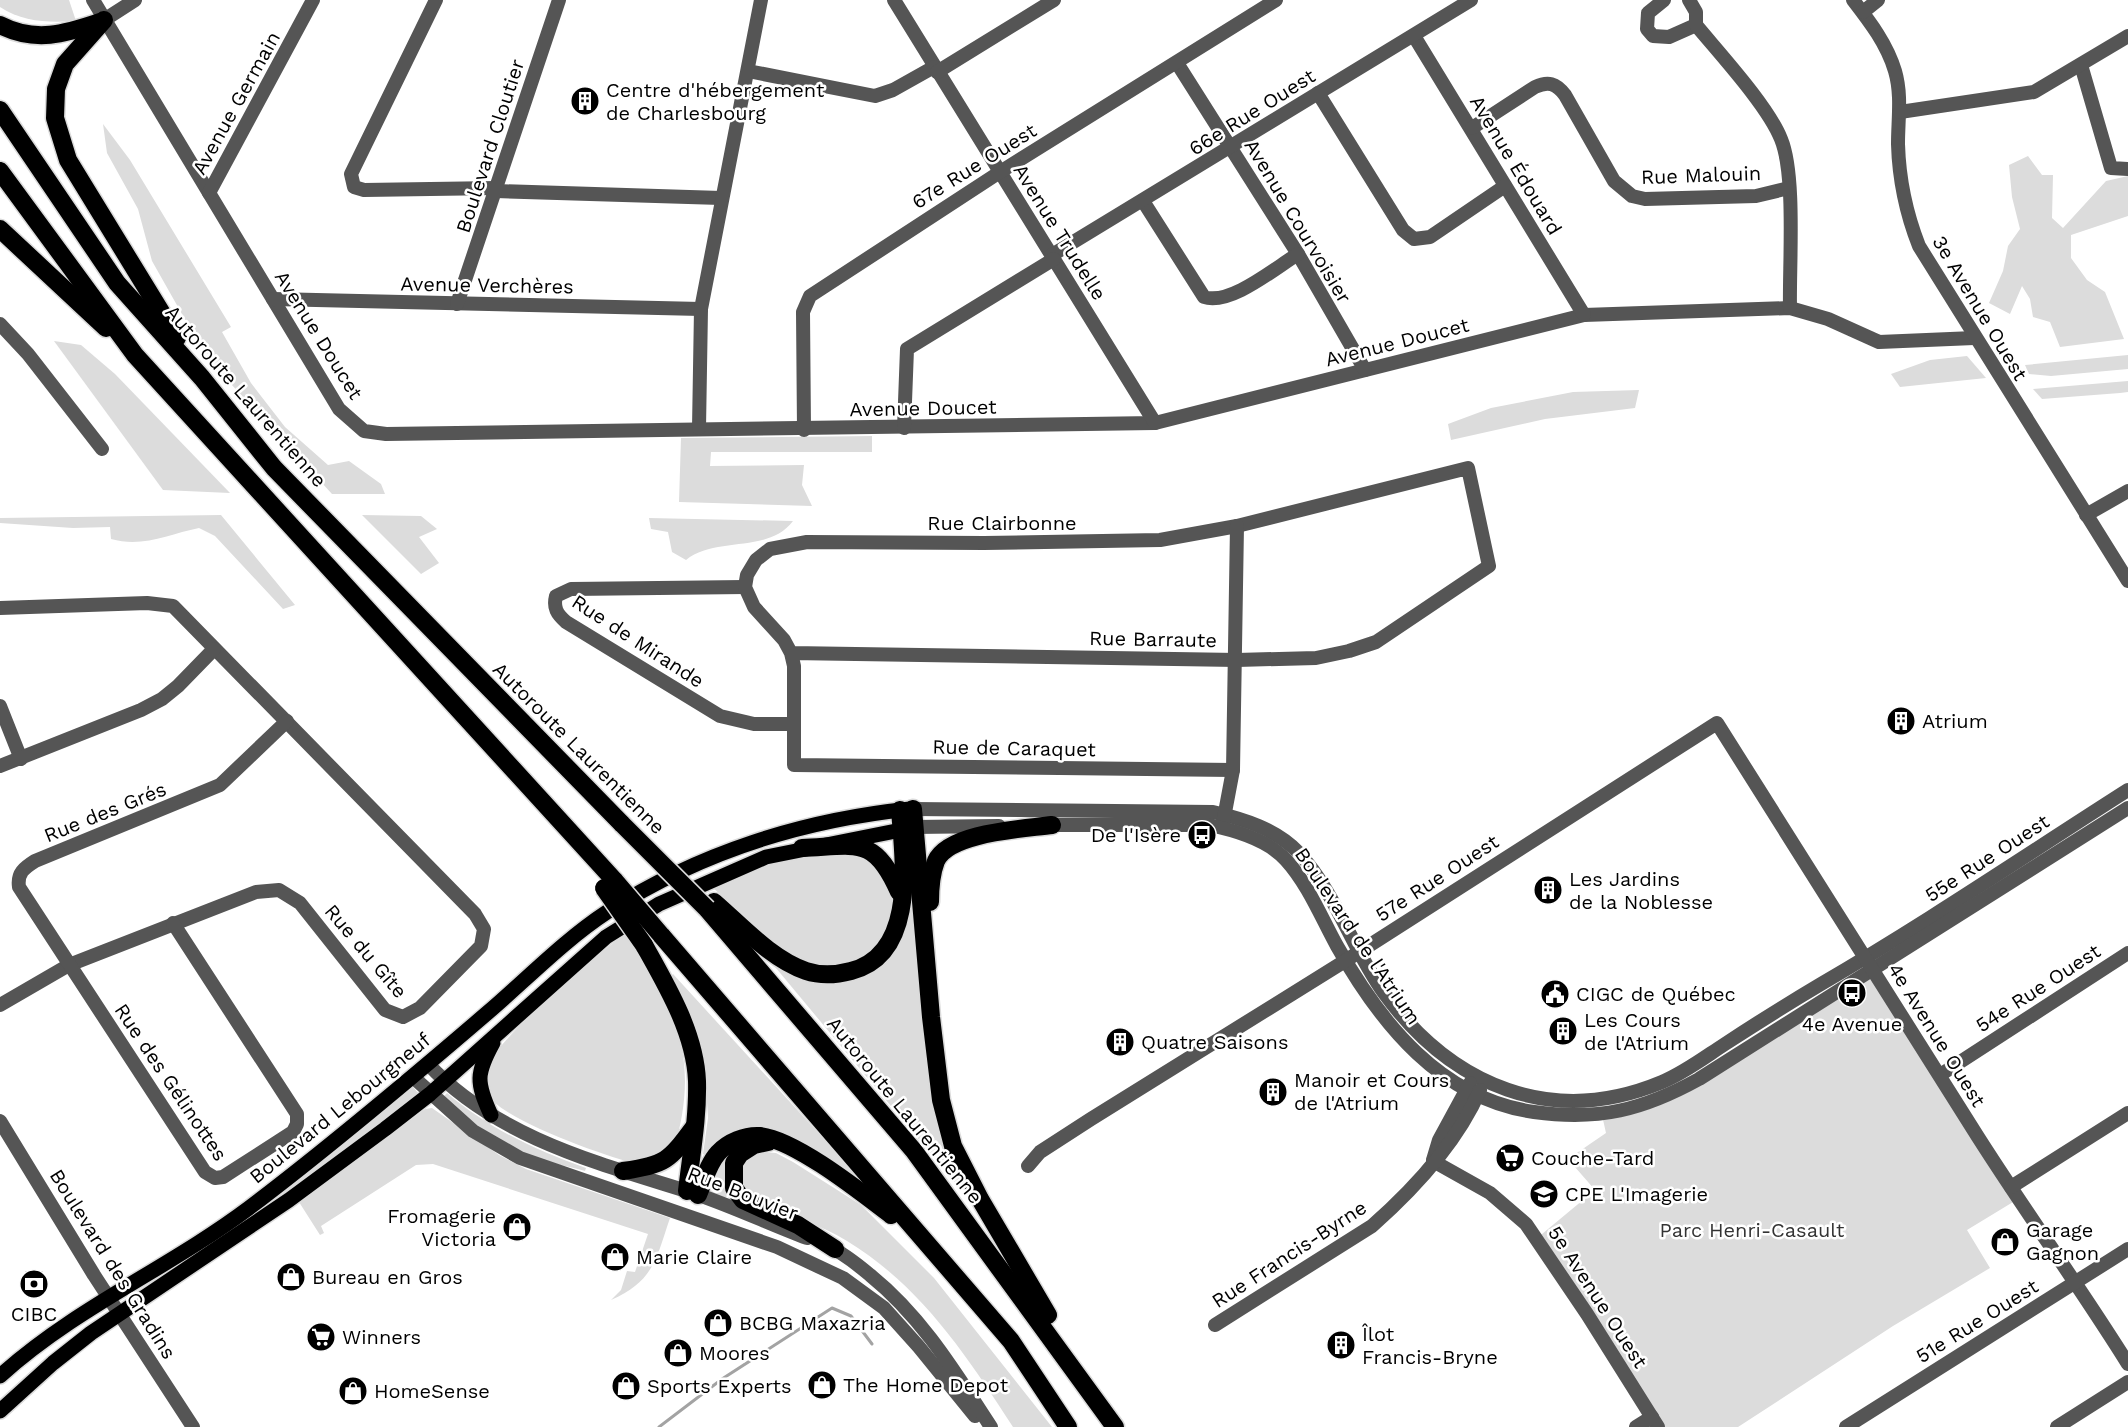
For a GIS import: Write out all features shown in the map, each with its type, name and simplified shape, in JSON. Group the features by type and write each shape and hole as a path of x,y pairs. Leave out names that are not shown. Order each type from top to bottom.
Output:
{"highway":[{"path":"0,25 16,33 42,37 66,33 104,20"},
{"path":"104,20 64,64 56,89 55,118 68,160 202,378"},
{"name":"Autoroute Laurentienne","path":"0,110 117,283 202,378 274,468 626,828 711,905 914,1151 1096,1397 1115,1427"},
{"path":"0,171 135,355"},
{"path":"0,229 135,355 565,828 610,885 661,935 1011,1341 1068,1427"},
{"path":"907,809 927,952 941,1100 953,1146 980,1199 1096,1397"},
{"path":"927,952 931,883 937,860 947,847 965,840 1052,825"},
{"path":"711,905 784,960 806,971 836,975 858,969 877,958 891,942 899,921 908,828"},
{"path":"802,848 859,846 870,850 879,855 889,869 902,899"},
{"path":"610,885 680,1013 693,1058 697,1080 692,1193"},
{"path":"623,1171 655,1166 669,1159 695,1125"},
{"path":"692,1193 719,1152 737,1140 748,1137 775,1140 835,1172 920,1237"},
{"path":"775,1140 754,1145 740,1154 734,1163 734,1188 743,1200 798,1225 835,1249"}],"main road":[{"name":"Boulevard de l'Atrium","path":"698,863 793,830 847,817 907,809"},
{"name":"Boulevard de l'Atrium","path":"659,904 766,857 908,828"},
{"name":"Boulevard Lebourgneuf","path":"0,1376 49,1335 171,1261 236,1218 337,1141 568,941 606,913 698,863"},
{"name":"Boulevard Lebourgneuf","path":"0,1411 53,1363 120,1314 306,1188 430,1094 606,937 659,904"},
{"path":"491,1115 481,1093 478,1079 480,1066 498,1034"}],"street":[{"name":"Avenue Doucet","path":"93,0 339,409 364,431 386,434 699,428 804,430 1155,423 1584,315 1790,308 1828,320 1879,342 1974,338"},
{"path":"104,20 135,0"},
{"name":"Avenue Germain","path":"209,193 313,0"},
{"path":"436,0 351,174 354,187 364,190 496,189 722,198"},
{"name":"Boulevard Cloutier","path":"457,304 559,0"},
{"path":"699,428 701,309 761,0"},
{"name":"Avenue Trudelle","path":"894,0 1155,423"},
{"path":"1025,0 1033,13"},
{"path":"748,71 876,96 936,69 1054,0"},
{"name":"67e Rue Ouest","path":"804,430 803,312 810,296 1000,172 1276,0"},
{"name":"66e Rue Ouest","path":"904,428 907,349 1471,0"},
{"path":"1664,0 1648,13 1645,22 1647,30 1653,36 1669,37 1696,25"},
{"path":"1689,0 1696,12 1696,25 1772,121 1785,151 1789,188 1790,308"},
{"name":"3e Avenue Ouest","path":"1853,0 1883,42 1895,70 1900,112 1900,169 1910,223 1924,256 2128,581"},
{"path":"1863,12 1878,0"},
{"name":"Avenue Édouard","path":"1414,36 1584,315"},
{"path":"1900,112 2034,92 2128,36"},
{"name":"Avenue Courvoisier","path":"1177,63 1298,254 1365,370"},
{"path":"2081,65 2110,168 2128,169"},
{"name":"Rue Malouin","path":"1472,128 1535,87 1545,83 1553,84 1565,95 1614,181 1632,196 1645,199 1756,196 1789,188"},
{"path":"1318,93 1403,230 1414,239 1430,237 1505,186"},
{"path":"1143,201 1204,297 1212,300 1230,296 1298,254"},
{"name":"Avenue Verchères","path":"273,299 701,309"},
{"path":"0,324 28,354 102,449"},
{"name":"Rue Clairbonne","path":"745,587 747,575 756,560 770,549 785,544 1160,540 1237,526 1468,468 1489,566"},
{"path":"2086,515 2128,491"},
{"path":"1223,821 1233,770 1237,660 1237,526"},
{"name":"Rue Barraute","path":"791,653 1237,660 1316,658 1376,642 1489,566"},
{"path":"745,587 754,607 784,640 791,653 794,666 794,724"},
{"name":"Rue de Mirande","path":"745,587 571,589 556,596 554,603 559,617 566,622 720,716 754,724 794,724"},
{"name":"Rue du Gîte","path":"0,608 161,603 172,606 482,921 484,937 481,946 420,1008 403,1017 385,1010 300,903 279,890 256,892 69,964 0,1005"},
{"path":"0,766 141,710 162,699 214,649"},
{"path":"0,706 21,759"},
{"name":"Rue des Grés","path":"69,964 19,887 18,879 23,868 220,785 287,721"},
{"name":"57e Rue Ouest","path":"1028,1166 1040,1152 1091,1119 1345,961 1717,723"},
{"name":"4e Avenue Ouest","path":"1717,723 2010,1187 2076,1282 2128,1364"},
{"name":"Rue de Caraquet","path":"794,724 794,765 1233,770"},
{"name":"55e Rue Ouest","path":"1866,958 2128,790"},
{"name":"55e Rue Ouest","path":"1874,971 2128,808"},
{"name":"Boulevard de l'Atrium","path":"907,809 1190,812 1223,821 1257,825 1298,852 1319,882 1358,952 1383,991 1409,1025 1447,1059 1479,1078 1512,1092 1564,1100 1612,1097 1665,1081 1756,1023 1866,958"},
{"name":"Boulevard de l'Atrium","path":"908,828 1209,825 1223,821 1286,860 1345,961 1399,1037 1432,1069 1471,1093 1519,1110 1562,1116 1602,1116 1638,1108 1667,1097 1874,971"},
{"name":"Rue des Gélinottes","path":"69,964 205,1172 215,1178 223,1177 293,1132 297,1124 297,1114 173,923"},
{"name":"54e Rue Ouest","path":"1940,1075 2128,953"},
{"name":"Rue Bouvier","path":"428,1064 444,1081 491,1115 533,1138 692,1193 835,1249 897,1297 936,1343 991,1427"},
{"name":"Rue Bouvier","path":"413,1077 473,1131 520,1158 811,1261 864,1293 884,1308 919,1347 984,1427"},
{"name":"Rue Francis-Byrne","path":"1215,1325 1372,1226 1392,1208 1451,1144 1479,1078"},
{"path":"2010,1187 2128,1113"},
{"name":"Boulevard des Gradins","path":"0,1121 109,1298 193,1427"},
{"name":"5e Avenue Ouest","path":"1433,1161 1490,1193 1526,1224 1587,1314 1655,1422"},
{"path":"686,1215 692,1193"},
{"name":"51e Rue Ouest","path":"1846,1427 2128,1250"},
{"path":"2057,1427 2128,1382"},
{"path":"1636,1427 1655,1422"}],"green space":[{"path":"0,0 69,0 76,21 56,22 27,19 0,7"},
{"path":"103,124 130,160 231,327 222,332 251,383 285,427 328,465 349,461 381,484 385,494 332,494 221,373 191,330 152,261 138,209 107,153"},
{"path":"2028,156 2042,175 2053,175 2052,218 2063,228 2106,181 2128,176 2128,216 2071,235 2071,258 2087,280 2105,292 2124,339 2060,347 2050,322 2033,317 2030,299 2022,286 2010,314 1989,303 2003,271 2008,246 2020,229 2012,197 2009,165"},
{"path":"54,341 81,345 115,374 230,493 163,490"},
{"path":"2128,355 2128,369 2051,376 2029,374 2025,365"},
{"path":"1967,356 1986,378 1900,387 1891,374 1930,360"},
{"path":"2128,381 2128,392 2120,393 2042,399 2033,389"},
{"path":"1639,390 1635,408 1545,419 1451,440 1448,424 1491,408 1573,392"},
{"path":"872,436 872,452 711,452 710,466 804,465 802,485 812,506 679,502 681,438"},
{"path":"221,515 295,605 283,609 215,536 199,528 134,542 111,539 110,527 73,528 0,523 0,518"},
{"path":"362,515 421,516 437,529 419,537 439,563 421,574"},
{"path":"649,518 793,521 770,538 712,548 686,560 672,552 668,532 651,529"},
{"path":"855,850 877,860 893,897 894,914 883,943 861,961 827,970 785,955 711,886 766,864"},
{"path":"908,889 914,889 931,1090 961,1179 955,1183 771,962 787,967 863,972"},
{"path":"627,932 664,997 680,1040 684,1062 685,1087 682,1115 675,1142 667,1151 637,1164 579,1145 509,1113 494,1102 486,1091 485,1080 485,1073 491,1059 505,1041 547,999"},
{"name":"Parc Henri-Casault","path":"1874,971 2018,1199 1967,1230 1990,1268 1893,1326 1738,1427 1658,1427 1536,1239 1595,1190 1568,1159 1606,1133 1602,1115 1638,1108"},
{"path":"673,974 854,1172 852,1176 788,1136 707,1156 703,1154 708,1118 705,1069 671,977"},
{"path":"413,1087 418,1093 285,1196 283,1193"},
{"path":"447,1093 479,1117 513,1137 586,1168 585,1171 535,1159 510,1148 453,1106 443,1097"},
{"path":"432,1108 499,1155 526,1169 670,1218 657,1257 645,1277 625,1293 611,1300 621,1290 627,1271 635,1272 648,1234 433,1164 416,1165 321,1226 324,1233 320,1235 299,1202 425,1109"},
{"path":"763,1152 776,1153 793,1162 861,1205 934,1278 1052,1427 1013,1427 941,1324 898,1279 847,1241 779,1210 742,1187 745,1165 752,1157"},
{"path":"728,1155 728,1196 724,1198 706,1193 713,1168"}],"waterway":[{"path":"659,1427 722,1379 832,1308 851,1316 872,1344"}],"place":[{"name":"Centre d'hébergement de Charlesbourg","path":"585,101"},
{"name":"Atrium","path":"1901,721"},
{"name":"De l'Isère","path":"1202,835"},
{"name":"Les Jardins de la Noblesse","path":"1548,890"},
{"name":"4e Avenue","path":"1852,993"},
{"name":"CIGC de Québec","path":"1555,994"},
{"name":"Les Cours de l'Atrium","path":"1563,1031"},
{"name":"Quatre Saisons","path":"1120,1042"},
{"name":"Manoir et Cours de l'Atrium","path":"1273,1092"},
{"name":"Couche-Tard","path":"1510,1158"},
{"name":"CPE L'Imagerie","path":"1544,1194"},
{"name":"Fromagerie Victoria","path":"517,1227"},
{"name":"Garage Gagnon","path":"2005,1242"},
{"name":"Marie Claire","path":"615,1257"},
{"name":"Bureau en Gros","path":"291,1277"},
{"name":"CIBC","path":"34,1284"},
{"name":"BCBG Maxazria","path":"718,1323"},
{"name":"Winners","path":"321,1337"},
{"name":"Îlot Francis-Bryne","path":"1341,1345"},
{"name":"Moores","path":"678,1353"},
{"name":"The Home Depot","path":"822,1385"},
{"name":"Sports Experts","path":"626,1386"},
{"name":"HomeSense","path":"353,1391"}]}
